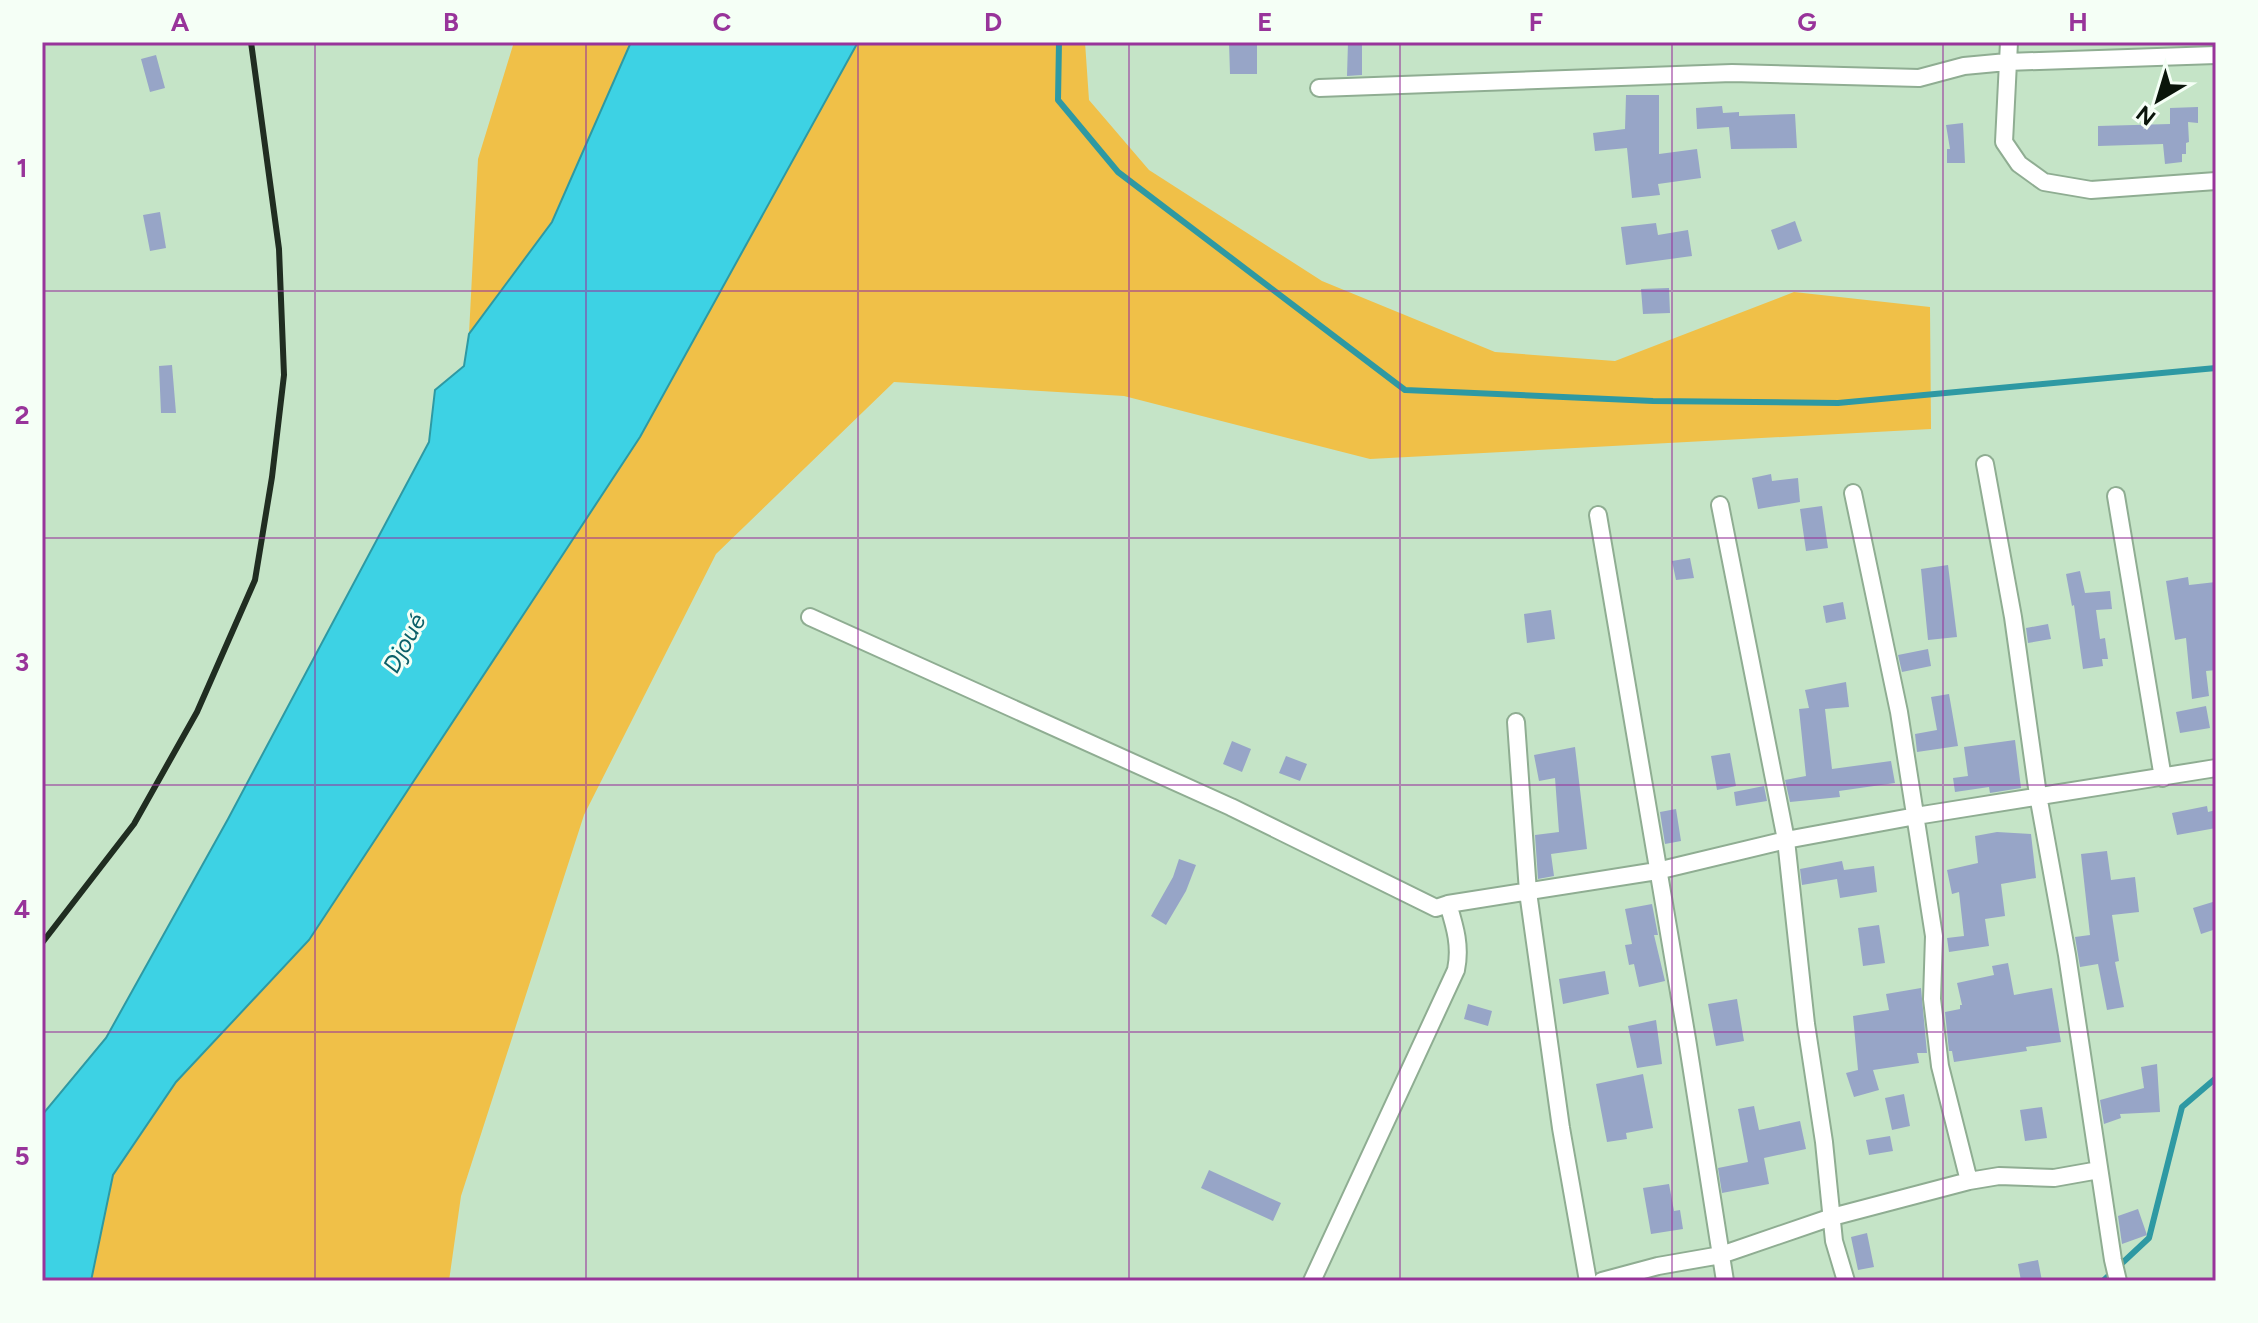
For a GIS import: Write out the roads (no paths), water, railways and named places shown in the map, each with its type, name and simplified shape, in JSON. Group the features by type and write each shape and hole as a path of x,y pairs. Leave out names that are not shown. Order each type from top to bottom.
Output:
{"street":[{"path":"2009,42 2004,142 2019,164 2044,182 2091,190 2216,181"},
{"path":"1319,88 1732,73 1919,78 1964,66 2007,62 2216,55"},
{"path":"1985,464 2013,617 2038,795 2067,955 2118,1281"},
{"path":"1853,493 1899,712 1916,816 1934,936 1932,999 1940,1066 1969,1181"},
{"path":"2116,496 2163,778"},
{"path":"1720,505 1786,840 1834,1241 1846,1281"},
{"path":"1598,515 1725,1281"},
{"path":"810,617 1231,807 1436,908 1657,871 1786,840 1916,816 2216,768"},
{"path":"1516,722 1528,892 1561,1128 1588,1281"},
{"path":"1312,1281 1456,970 1459,953 1457,933 1448,904"},
{"path":"1602,1281 1658,1266 1721,1255 1832,1217 1969,1181 1999,1176 2054,1178 2099,1170"}],"water":[{"name":"Djoué","path":"631,42 858,42 640,437 531,603 309,940 176,1082 113,1175 91,1281 42,1281 42,1115 106,1038 228,819 429,442 435,390 464,366 469,334 552,222"}],"waterway":[{"path":"1059,42 1058,100 1118,172 1405,390 1653,401 1838,403 2216,368"},
{"path":"2103,1281 2149,1238 2182,1107 2216,1078"}],"railway":[{"path":"42,943 134,824 197,712 255,580 272,477 284,375 279,249 251,42"}]}
